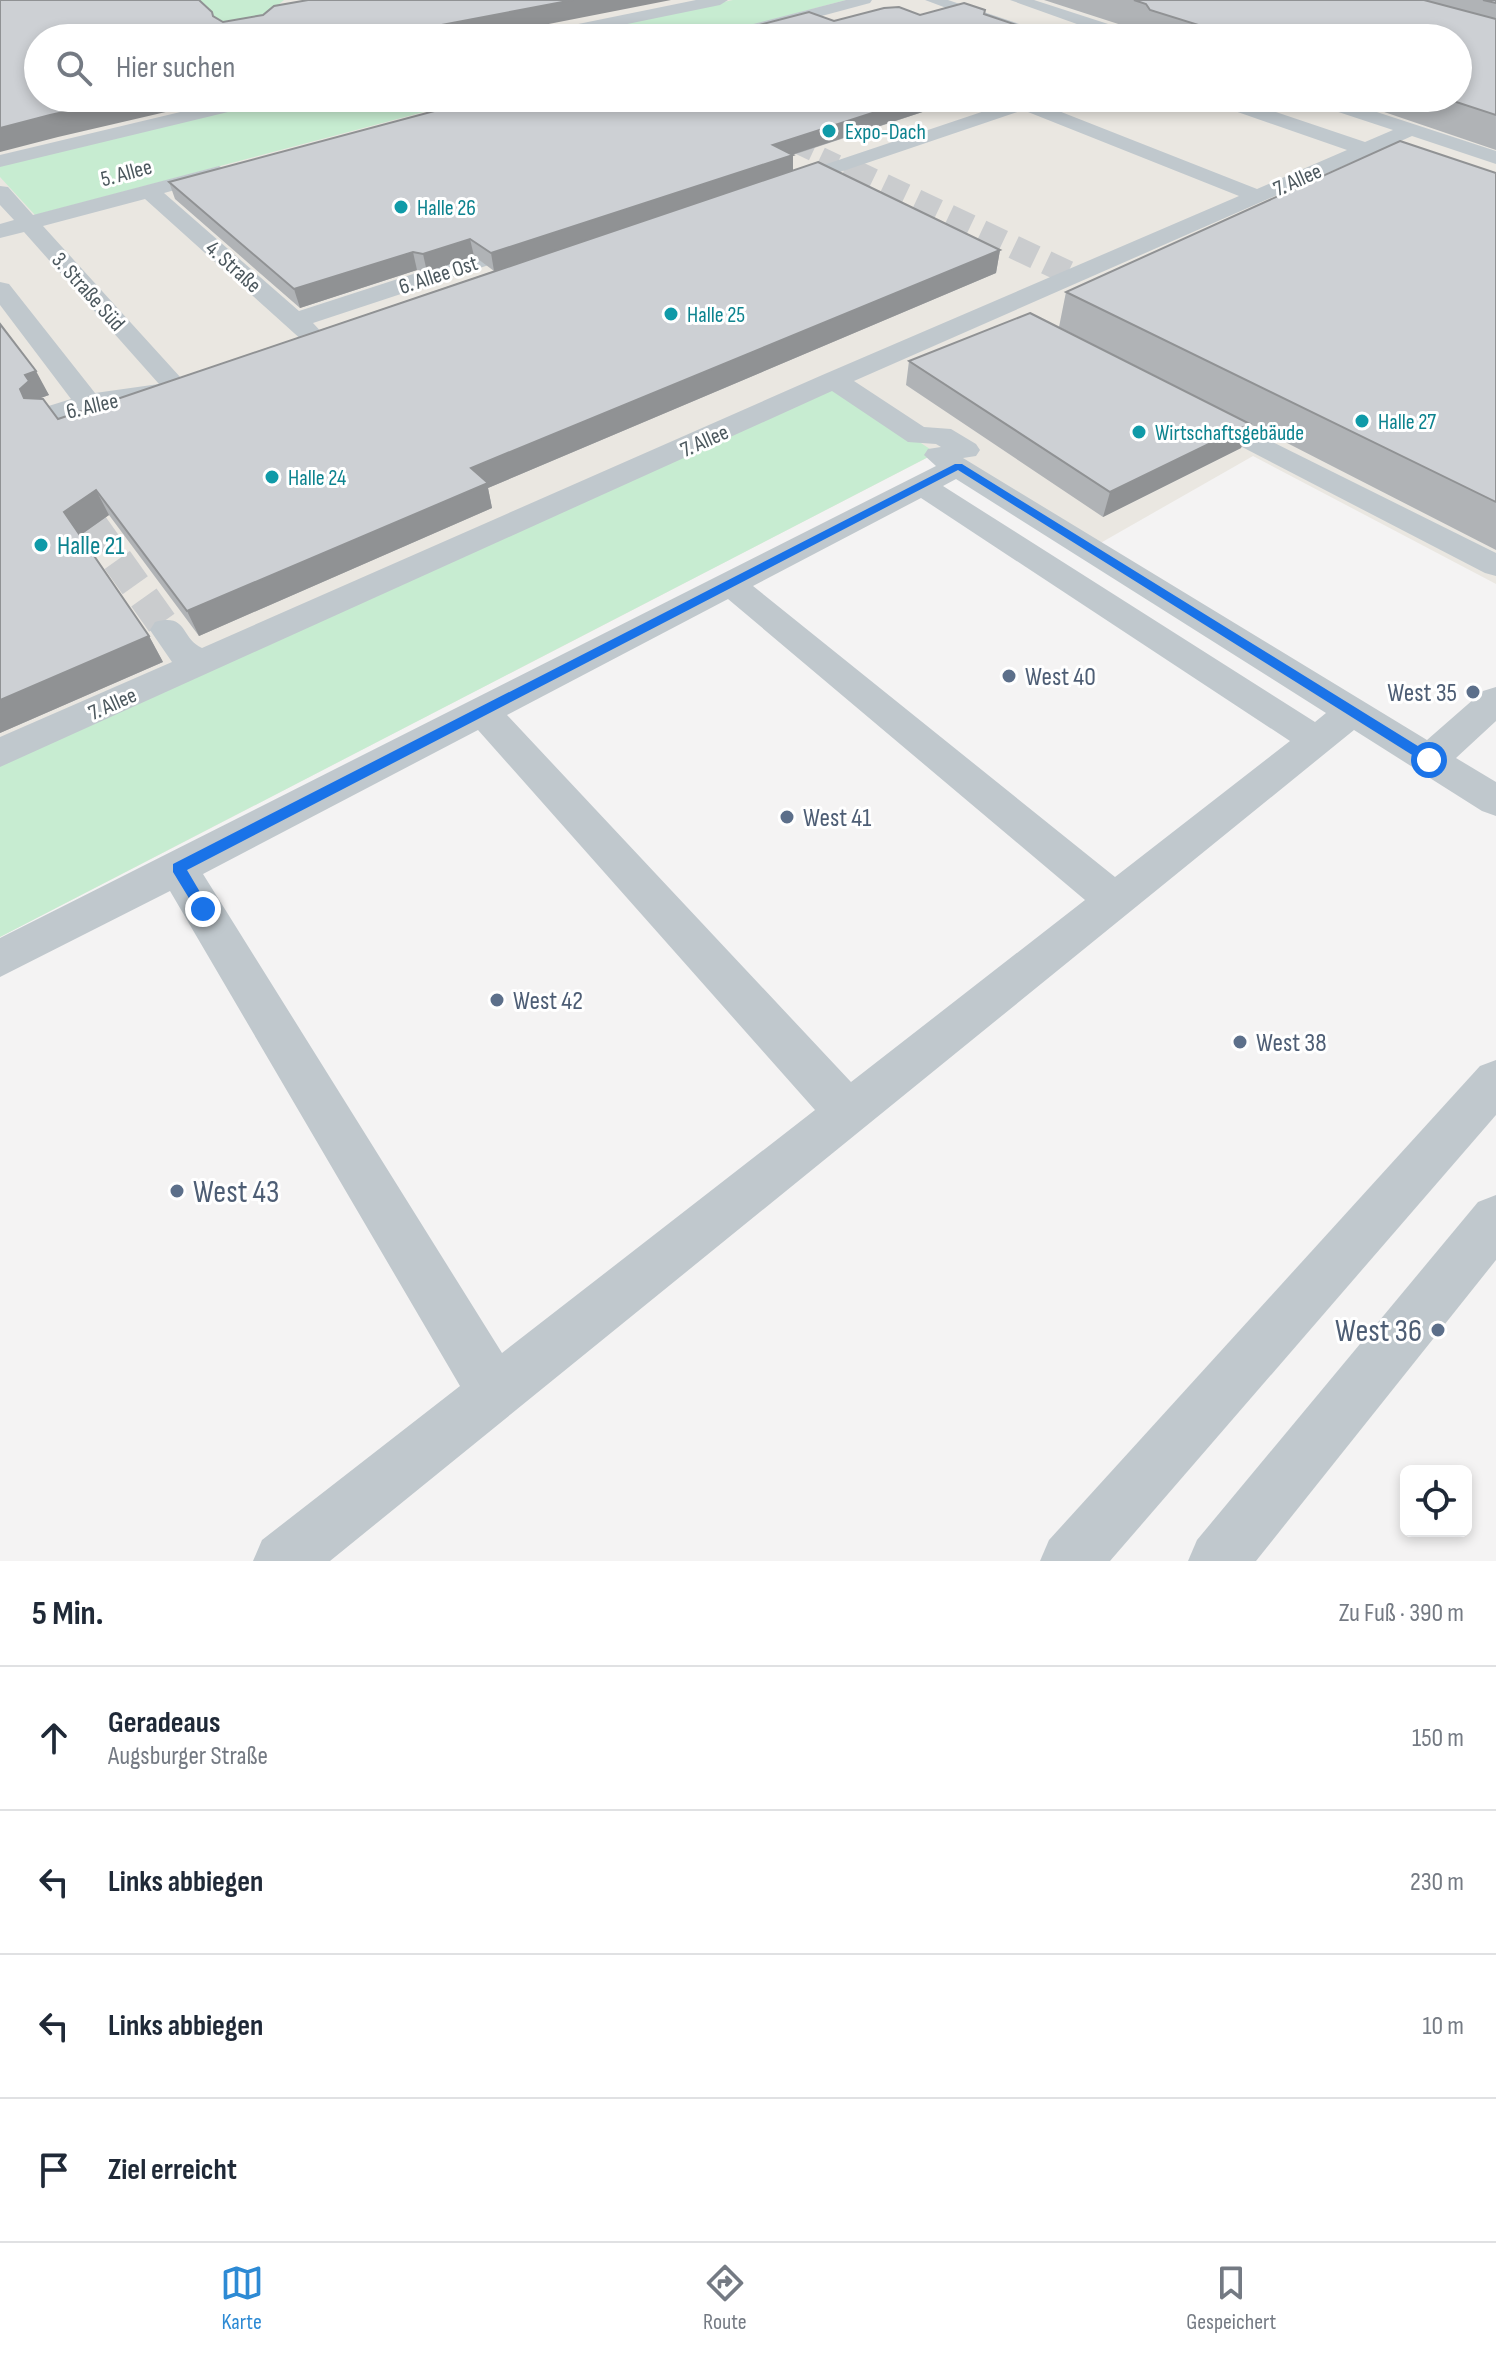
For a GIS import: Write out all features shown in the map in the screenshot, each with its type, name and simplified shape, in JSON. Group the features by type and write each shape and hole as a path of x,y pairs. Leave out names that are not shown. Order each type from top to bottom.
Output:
{"lane":[{"path":"603,24 720,0"},
{"path":"774,24 864,0"},
{"path":"933,0 1002,24"},
{"path":"1018,0 1091,24"},
{"path":"0,161 205,112"},
{"path":"760,193 1000,112"},
{"path":"1058,112 1257,196"},
{"path":"1256,112 1394,160"},
{"path":"1361,112 1496,158"},
{"name":"7. Allee","path":"0,753 834,380 1410,130"},
{"name":"5. Allee","path":"0,231 234,168"},
{"name":"4. Straße","path":"149,191 295,321 325,339 290,351"},
{"name":"3. Straße Süd","path":"0,192 178,389"},
{"name":"6. Allee Ost","path":"295,321 549,237"},
{"path":"0,289 88,402"},
{"path":"998,308 1026,323"},
{"name":"6. Allee","path":"49,415 88,402 178,389 206,380"},
{"path":"834,380 918,436 941,435 1083,522"},
{"path":"1181,404 1496,566"},
{"path":"0,959 483,712 729,583 938,468"},
{"path":"938,468 1334,726 1429,760 1496,801"},
{"path":"938,468 1334,726"},
{"path":"729,583 1114,900"},
{"path":"167,630 185,655 205,662"},
{"path":"1429,760 1496,700"},
{"path":"483,712 848,1112"},
{"path":"283,1561 1334,726"},
{"path":"178,868 495,1392"},
{"path":"1070,1561 1496,1081"},
{"path":"1218,1561 1496,1220"}],"shaded area":[{"path":"0,0 1355,0 1442,24 24,24 24,112 1472,112 1472,32 1496,39 1496,584 1253,456 1097,545 944,449 0,937"}],"green space":[{"path":"197,0 284,0 259,21 223,24"},
{"path":"733,0 846,0 756,24 617,24"},
{"path":"217,112 424,112 35,215 0,177 0,166"},
{"path":"829,382 936,453 0,937 0,753"}],"building":[{"path":"0,0 199,0 223,22 263,15 274,6 308,0 573,0 447,24 24,24 24,112 64,112 0,128"},
{"path":"1134,0 1424,0 1496,19 1496,115 1472,107 1472,24 1195,24 1150,10 1146,4"},
{"path":"964,3 1014,24 763,24 809,12 834,21 884,8 899,7 920,15"},
{"name":"Halle 26","path":"431,112 876,112 773,145 793,155 491,253 470,239 423,254 413,252 294,289 169,182"},
{"name":"Halle 27","path":"1400,141 1496,173 1496,502 1066,292"},
{"path":"818,162 1000,250 471,468 488,483 187,611 96,490 64,512 149,636 0,700 0,324 36,371 25,375 29,381 20,389 24,398 43,399 58,419"},
{"path":"1030,313 1250,424 1110,492 909,361"}],"tunnel":[{"path":"729,112 855,172"},
{"path":"851,170 1075,276"},
{"path":"64,485 167,630"}],"place":[{"name":"Expo-Dach","path":"829,131"},
{"name":"Halle 26","path":"401,207"},
{"name":"Halle 25","path":"671,314"},
{"name":"Halle 27","path":"1362,421"},
{"name":"Wirtschaftsgebäude","path":"1139,432"},
{"name":"Halle 24","path":"272,477"},
{"name":"Halle 21","path":"41,545"},
{"name":"West 40","path":"1009,676"},
{"name":"West 35","path":"1473,692"},
{"name":"West 41","path":"787,817"},
{"name":"West 42","path":"497,1000"},
{"name":"West 38","path":"1240,1042"},
{"name":"West 43","path":"177,1191"},
{"name":"West 36","path":"1438,1330"}],"route":[{"path":"203,909 178,868 959,466 1429,760"}]}
